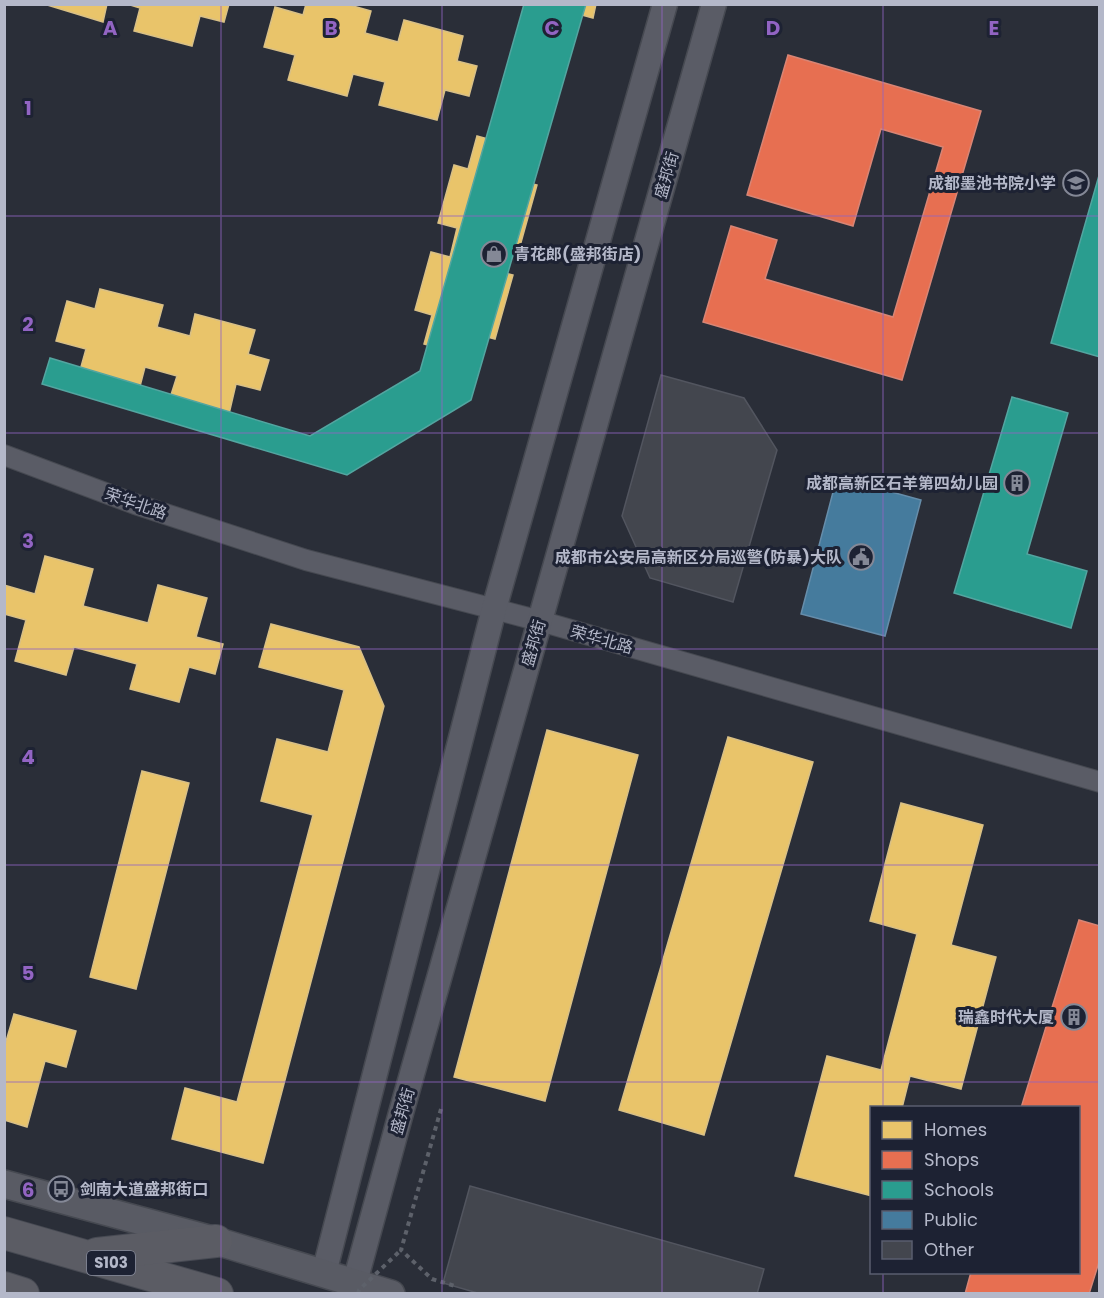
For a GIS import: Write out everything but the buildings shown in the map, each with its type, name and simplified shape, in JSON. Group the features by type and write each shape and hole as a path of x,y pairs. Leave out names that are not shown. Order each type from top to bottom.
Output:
{"highway":[{"name":"S103","path":"4,1233 217,1293"},
{"path":"82,1255 216,1241"},
{"path":"4,1288 23,1293"}],"main road":[{"path":"4,1184 216,1241 324,1273 356,1288 391,1293"}],"street":[{"path":"324,1273 494,609 665,4"},
{"name":"盛邦街","path":"356,1288 540,621 714,4"},
{"name":"荣华北路","path":"4,455 135,504 306,560 540,621 1100,782"}],"path":[{"path":"356,1288 359,1290 401,1250 441,1109"},
{"path":"401,1250 432,1279 455,1286"}],"place":[{"name":"成都墨池书院小学","path":"1076,183"},
{"name":"青花郎(盛邦街店)","path":"494,254"},
{"name":"成都高新区石羊第四幼儿园","path":"1017,483"},
{"name":"成都市公安局高新区分局巡警(防暴)大队","path":"861,557"},
{"name":"瑞鑫时代大厦","path":"1074,1017"},
{"name":"剑南大道盛邦街口","path":"61,1189"}]}
